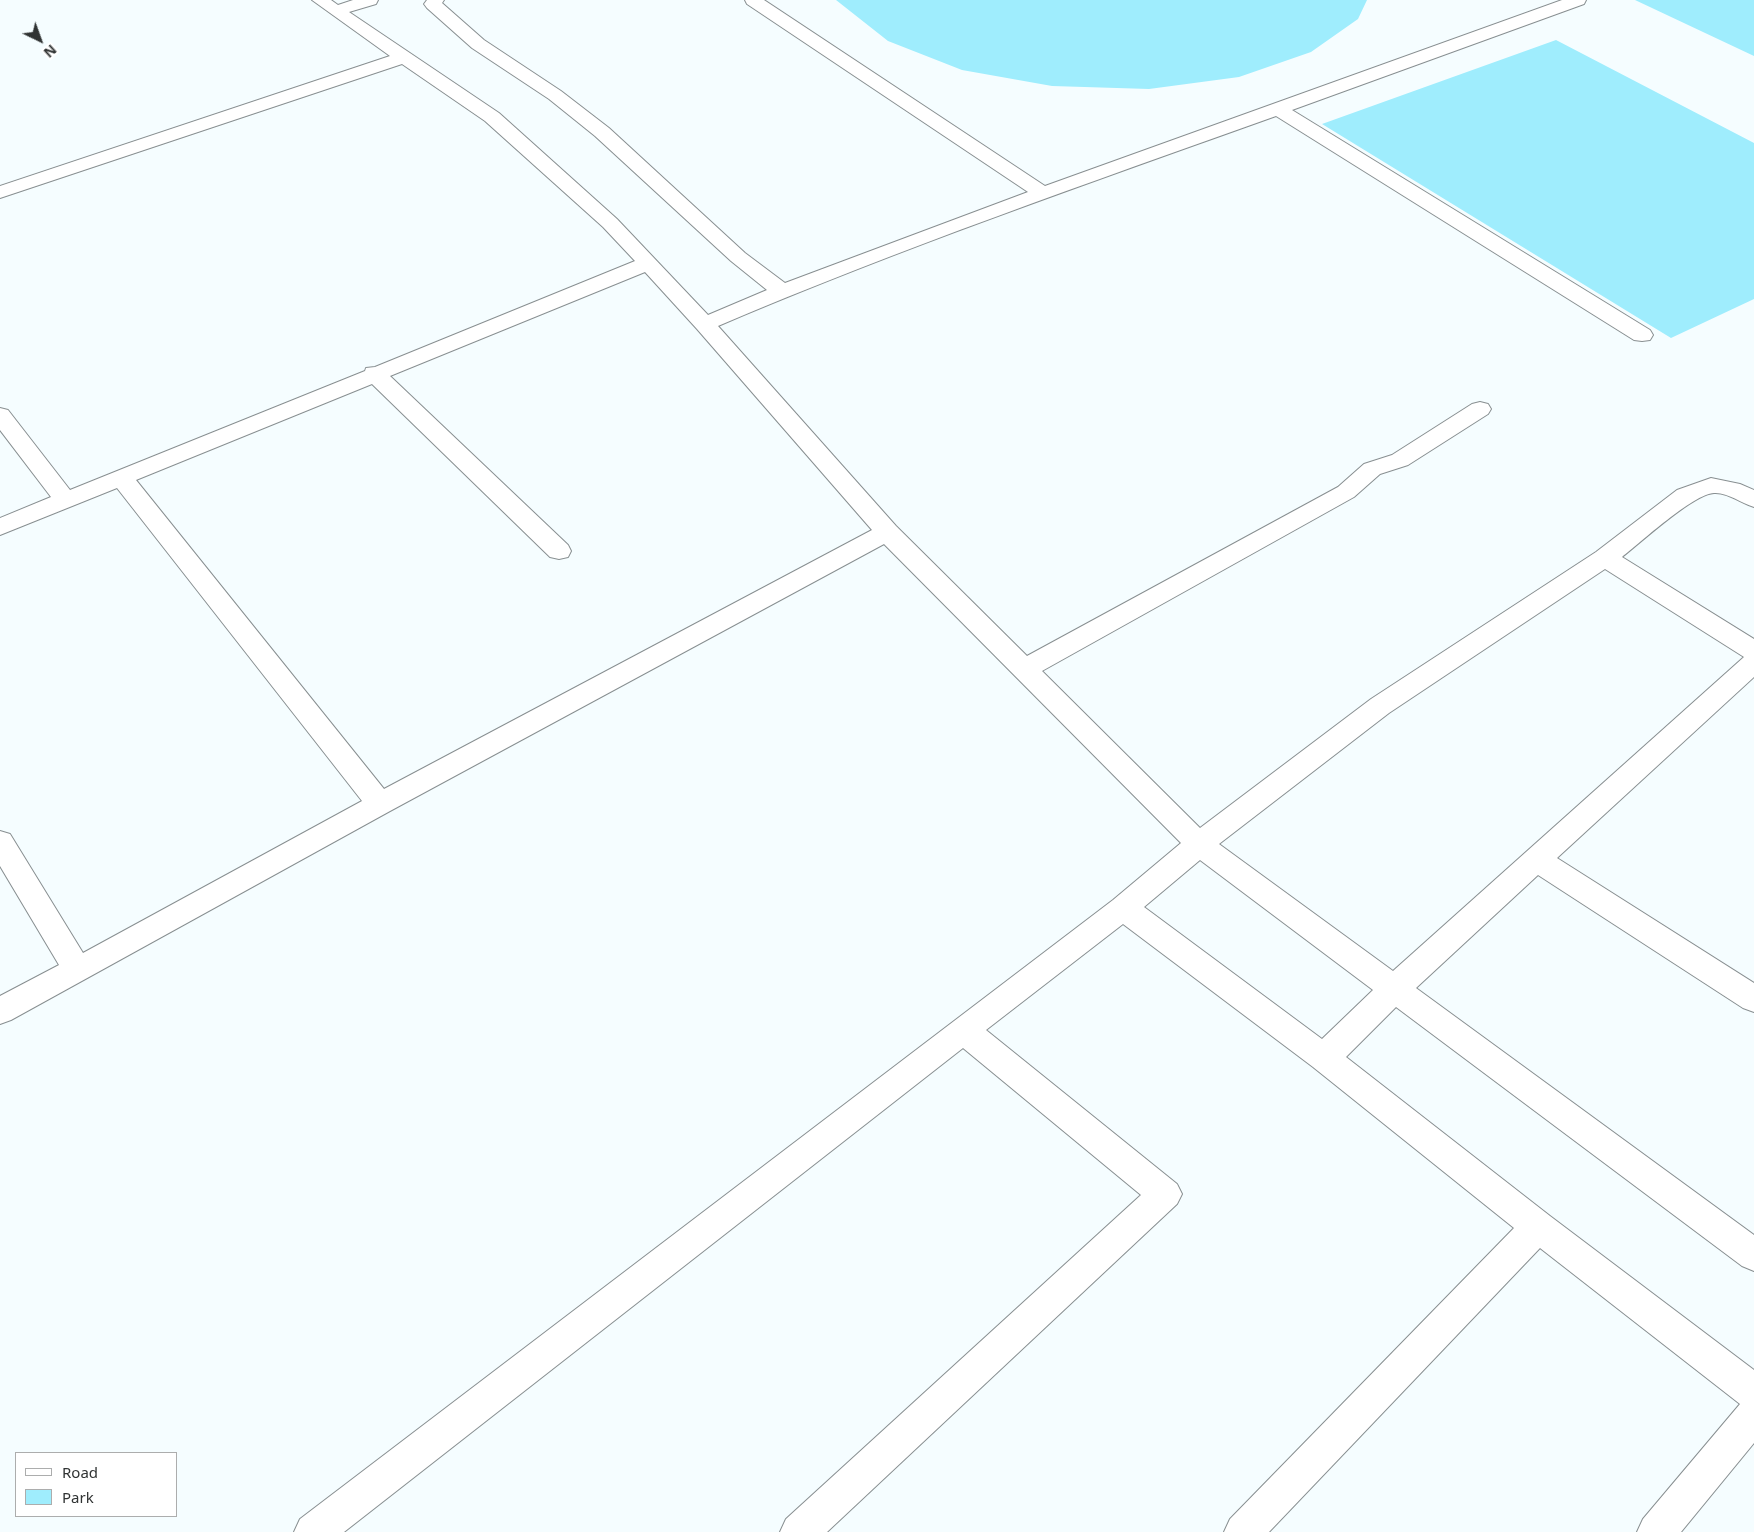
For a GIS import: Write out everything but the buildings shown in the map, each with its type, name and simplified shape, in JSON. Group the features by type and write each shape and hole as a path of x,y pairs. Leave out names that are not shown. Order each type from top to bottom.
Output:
{"street":[{"path":"328,6 370,0"},
{"path":"436,0 434,4 442,14 471,38 555,95 602,132 738,257 782,291"},
{"path":"753,0 1043,193"},
{"path":"705,324 782,291 1043,193 1578,0"},
{"path":"328,6 492,117 610,223 705,324 887,532 1199,844 1754,1255"},
{"path":"0,192 404,57"},
{"path":"1278,109 1642,335"},
{"path":"0,527 374,373 649,263"},
{"path":"374,373 559,550"},
{"path":"1024,669 1346,492 1372,469 1400,460 1480,409"},
{"path":"0,414 66,500"},
{"path":"121,477 380,804"},
{"path":"312,1532 1124,908 1199,844 1380,706 1605,558 1685,495 1711,485 1732,489 1754,499"},
{"path":"0,1011 380,804 887,532"},
{"path":"1605,558 1754,651"},
{"path":"1324,1058 1394,990 1536,859 1754,662"},
{"path":"0,842 78,970"},
{"path":"1536,859 1754,998"},
{"path":"1124,908 1324,1058 1538,1227 1754,1392"},
{"path":"799,1532 1164,1194 963,1030"},
{"path":"1243,1532 1538,1227"},
{"path":"1656,1532 1754,1415"}],"green space":[{"path":"836,0 1367,0 1358,19 1311,52 1239,77 1149,89 1052,86 962,70 888,41"},
{"path":"1635,0 1754,0 1754,56"},
{"path":"1556,40 1754,143 1754,299 1671,338 1322,124"}]}
